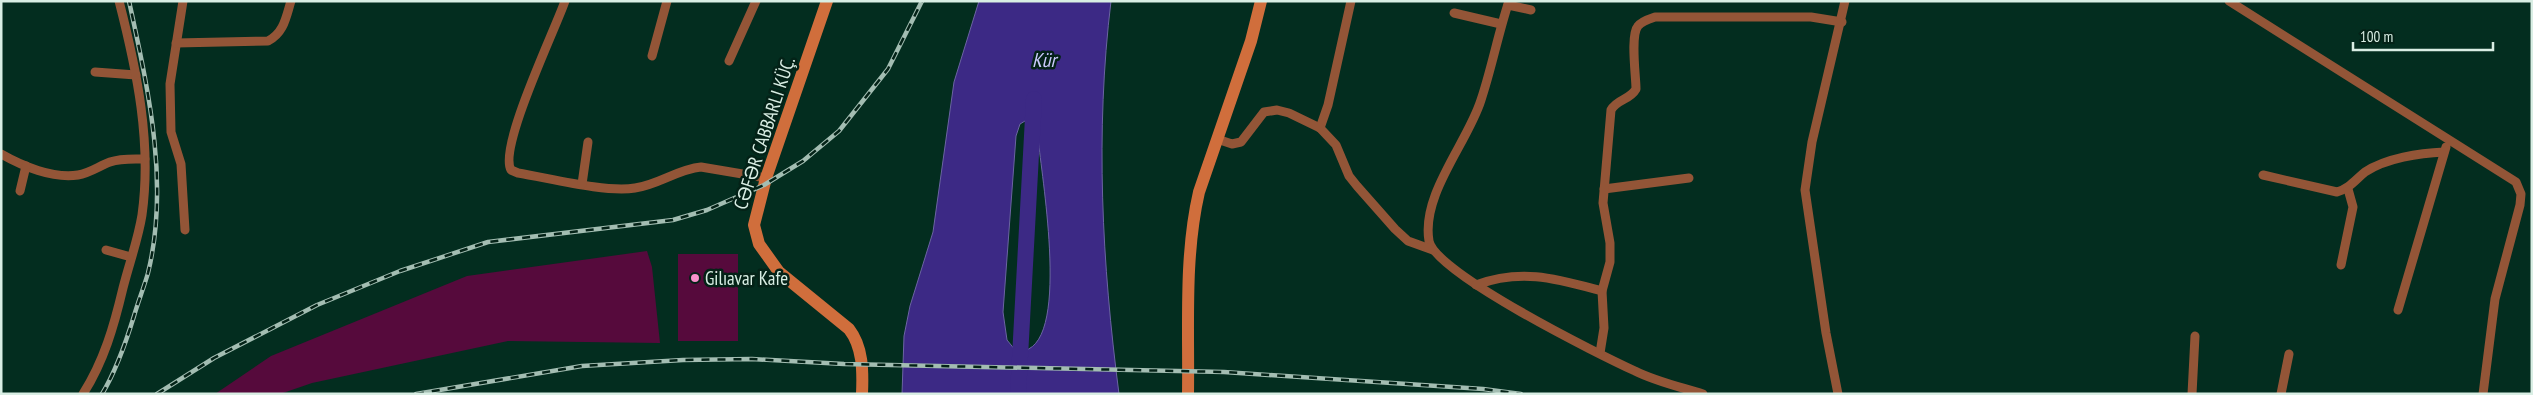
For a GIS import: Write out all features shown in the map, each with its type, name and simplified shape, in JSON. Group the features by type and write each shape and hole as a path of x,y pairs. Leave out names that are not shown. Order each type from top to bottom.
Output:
{"street":[{"path":"83,394 105,355 142,215 145,159 143,127 136,75 120,1"},
{"path":"183,1 170,84 171,132 181,164 185,230"},
{"path":"176,43 268,41 276,37 282,30 291,1"},
{"path":"565,1 518,119 508,160 511,170 518,173 582,184 634,189 647,186 690,168 766,178"},
{"path":"652,56 667,1"},
{"path":"729,61 756,1"},
{"path":"827,1 766,178 754,225 759,244 779,272 849,329 856,338 860,352 862,394"},
{"path":"1188,394 1192,229 1199,192 1251,41 1260,1"},
{"path":"1320,128 1328,105 1351,1"},
{"path":"1838,394 1826,333 1806,190 1812,142 1842,22 1845,1"},
{"path":"2229,1 2516,182 2521,194 2494,300 2483,394"},
{"path":"1433,250 1429,240 1429,225 1435,195 1476,113 1508,3 1531,10"},
{"path":"1454,13 1501,24"},
{"path":"1600,353 1604,328 1602,291 1610,262 1610,242 1603,203 1611,110 1614,105 1633,94 1636,89 1634,36 1636,27 1646,20 1655,18 1811,18 1842,22"},
{"path":"95,72 136,75"},
{"path":"1217,139 1232,144 1241,142 1264,112 1277,110 1289,113 1320,128 1336,145 1349,176 1356,186 1408,241 1433,250 1454,270 1476,285 1636,372 1704,394"},
{"path":"2398,310 2448,139"},
{"path":"582,184 588,142"},
{"path":"2263,175 2330,192 2337,192 2348,189 2366,172 2383,165 2423,153 2444,152"},
{"path":"1,154 26,166 63,175 90,172 111,162 145,159"},
{"path":"20,191 26,166"},
{"path":"1604,189 1689,178"},
{"path":"2341,265 2354,207 2348,189"},
{"path":"106,250 131,258"},
{"path":"1476,285 1494,278 1521,275 1547,277 1602,291"},
{"path":"2192,394 2195,336"},
{"path":"2281,394 2289,354"}],"shaded area":[{"path":"647,251 652,267 660,343 508,341 312,383 280,394 215,394 271,356 467,276"},
{"path":"678,254 738,254 738,341 678,341"}],"water":[{"name":"Kür","path":"979,1 1111,1 1106,50 1102,149 1108,296 1119,394 902,394 904,336 910,306 933,232 954,82","holes":["1030,118 1036,126 1050,259 1049,295 1045,325 1034,345 1016,351 1007,340 1003,312 1016,136 1020,124"]}],"waterway":[{"name":"Kür","path":"1018,394 1034,99"}],"railway":[{"path":"102,394 112,376 128,336 148,273 157,205 154,136 143,68 129,1"},
{"path":"157,394 214,358 317,305 400,271 488,242 673,220 707,210 764,185 803,161 839,131 888,69 922,1"},
{"path":"416,394 582,366 683,360 752,359 844,364 1224,372 1483,389 1521,394"}],"place":[{"name":"Gilıavar Kafe","path":"695,278"}]}
